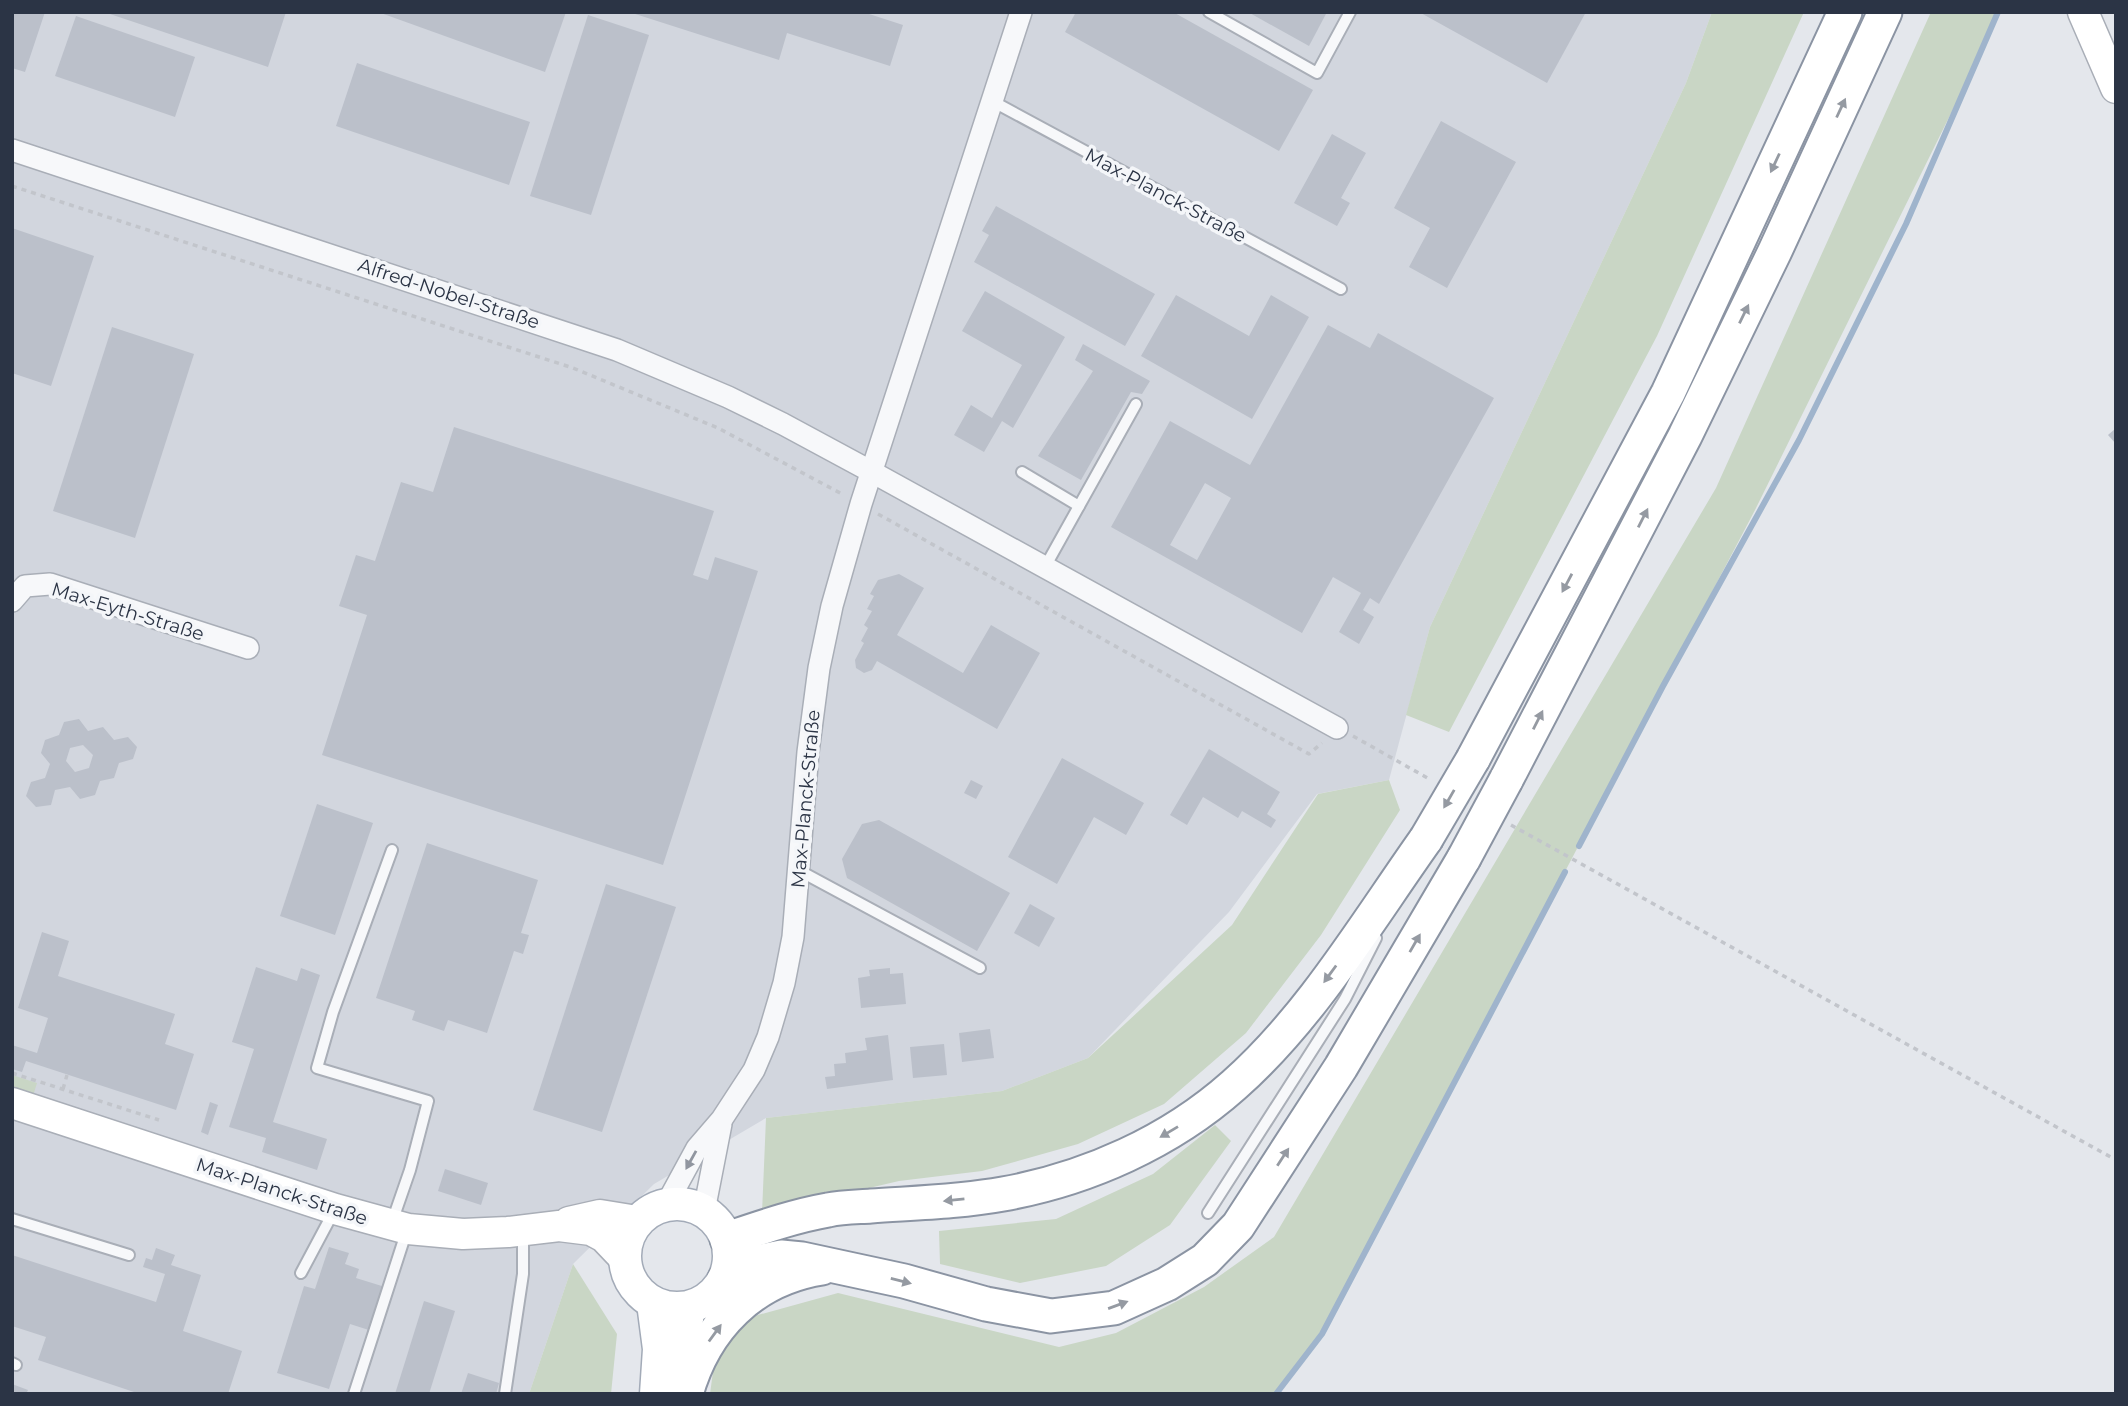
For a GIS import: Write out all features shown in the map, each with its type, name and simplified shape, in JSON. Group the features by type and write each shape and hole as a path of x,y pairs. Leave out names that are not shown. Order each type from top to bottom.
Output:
{"highway":[{"path":"727,1239 778,1222 829,1210 1001,1195 1054,1183 1110,1163 1152,1143 1198,1114 1235,1084 1275,1044 1348,950 1425,840 1472,759 1668,393 1845,12"},
{"path":"725,1279 749,1264 780,1257 802,1259 904,1281 986,1304 1051,1316 1114,1308 1167,1284 1205,1259 1238,1226 1341,1067 1464,858 1506,780 1685,436 1781,238 1885,12"},
{"path":"683,1394 711,1336 733,1310 757,1293 790,1276 835,1266"}],"main road":[{"path":"2083,12 2116,88"},
{"name":"Max-Planck-Straße","path":"12,1103 335,1209 400,1226 463,1234 559,1226 591,1230 604,1237 624,1258"},
{"path":"666,1205 685,1205 704,1211 721,1228 727,1239 730,1252 725,1279 710,1297 689,1308 671,1309 653,1303 638,1292 628,1276 624,1258 627,1239 638,1221 646,1214 666,1205"},
{"name":"Max-Planck-Straße","path":"559,1226 578,1218 600,1215 638,1221"},
{"path":"653,1303 659,1349 656,1394"},
{"path":"683,1394 682,1347 689,1308"}],"street":[{"name":"Max-Planck-Straße","path":"666,1205 698,1148 722,1119 754,1070 784,983 793,937 808,752 819,668 832,606 861,504 1021,12"},
{"name":"Alfred-Nobel-Straße","path":"12,150 617,350 739,402 872,472"},
{"path":"872,472 1337,728"},
{"name":"Max-Eyth-Straße","path":"12,601 25,586 50,584 248,648"},
{"name":"Max-Planck-Straße","path":"704,1211 722,1119"}],"lane":[{"path":"1209,12 1317,73 1350,12"},
{"name":"Max-Planck-Straße","path":"992,101 1341,289"},
{"path":"1045,567 1136,404"},
{"path":"1022,472 1079,506"},
{"path":"1388,914 1425,840"},
{"path":"355,1394 400,1226 410,1170 428,1101 317,1068 333,1012 392,850"},
{"path":"798,870 980,968"},
{"path":"1209,1213 1345,999 1381,926"},
{"path":"301,1273 335,1209"},
{"path":"12,1219 130,1255"},
{"path":"505,1394 523,1274 523,1230"}],"path":[{"path":"12,186 573,369 719,428 861,504 1309,754 1337,728 1408,767"},
{"path":"1523,832 2116,1160"},
{"path":"12,1073 159,1120"},
{"path":"63,1089 67,1075"}],"shaded area":[{"path":"12,12 1712,12 1686,83 1430,627 1389,780 1317,794 1229,912 1088,1058 1002,1091 766,1118 654,1184 573,1264 529,1394 12,1394"}],"green space":[{"path":"1712,12 1804,12 1657,336 1449,732 1406,715 1430,627 1686,83"},
{"path":"1931,12 2001,12 1755,510 1322,1334 1276,1394 710,1394 714,1364 747,1318 838,1293 1059,1347 1116,1333 1204,1287 1274,1237 1716,488"},
{"path":"1389,780 1400,810 1321,935 1246,1033 1164,1104 1078,1144 982,1171 899,1181 762,1213 766,1118 1002,1091 1088,1058 1232,925 1318,794"},
{"path":"12,1075 37,1083 33,1096 12,1089"},
{"path":"1215,1125 1231,1141 1170,1225 1106,1266 1020,1283 940,1264 939,1231 1056,1219 1153,1174"},
{"path":"573,1264 617,1334 611,1394 529,1394"}],"building":[{"path":"12,12 45,12 25,72 12,68"},
{"path":"104,12 286,12 268,67"},
{"path":"378,12 566,12 545,72"},
{"path":"629,12 863,12 903,25 890,66 787,33 779,60"},
{"path":"1076,12 1173,12 1313,90 1279,151 1065,32"},
{"path":"1248,12 1327,12 1309,46"},
{"path":"1419,12 1586,12 1547,83"},
{"path":"588,15 649,35 591,215 530,196"},
{"path":"76,16 195,57 175,117 55,76"},
{"path":"357,63 530,122 509,185 336,126"},
{"path":"1441,121 1516,162 1447,288 1409,267 1430,228 1394,208"},
{"path":"1332,134 1366,153 1341,198 1350,203 1337,226 1294,203"},
{"path":"996,206 1155,294 1125,346 974,262 989,235 982,231"},
{"path":"12,228 94,256 51,386 12,373"},
{"path":"985,291 1065,337 1013,428 1002,421 984,452 954,435 971,405 992,418 1022,365 962,331"},
{"path":"1176,295 1249,336 1271,295 1309,317 1252,419 1141,356"},
{"path":"1328,325 1370,348 1378,333 1494,398 1379,604 1370,598 1363,610 1374,617 1359,644 1339,632 1361,593 1333,577 1302,633 1111,527 1170,421 1250,465","holes":["1205,483 1231,498 1197,560 1170,545"]},
{"path":"112,327 194,354 135,538 53,511"},
{"path":"1083,344 1150,381 1142,394 1131,392 1081,480 1038,456 1093,371 1075,360"},
{"path":"454,427 714,511 693,575 708,580 715,557 758,571 663,865 322,755 367,615 339,606 356,555 375,561 401,482 433,492"},
{"path":"2116,428 2116,444 2108,435"},
{"path":"899,574 924,588 897,635 963,673 991,625 1040,653 997,729 877,661 872,670 864,673 856,668 855,660 868,628 864,625 872,611 867,609 874,596 870,594 878,580"},
{"path":"79,719 88,731 103,727 114,740 128,737 137,747 133,759 119,763 114,778 100,781 95,795 80,799 70,787 55,790 51,805 36,807 26,796 31,782 45,778 50,764 41,753 45,740 59,735 64,722","holes":["83,745 93,755 89,768 75,772 66,761 70,748"]},
{"path":"1209,749 1280,792 1267,814 1276,820 1271,828 1242,811 1238,818 1203,797 1187,825 1170,815"},
{"path":"1062,758 1144,803 1126,835 1094,817 1057,884 1008,857"},
{"path":"971,780 983,786 976,799 964,793"},
{"path":"317,804 373,823 335,935 280,916"},
{"path":"879,820 1010,893 977,951 847,878 842,859 862,824"},
{"path":"427,843 538,880 521,933 529,935 523,954 514,951 487,1033 448,1020 444,1031 412,1020 415,1011 376,998"},
{"path":"606,884 676,907 602,1132 533,1110"},
{"path":"1030,904 1055,918 1039,947 1014,933"},
{"path":"42,932 69,941 58,976 175,1014 165,1044 194,1054 176,1110 26,1061 22,1072 12,1069 12,1045 37,1053 48,1018 18,1008"},
{"path":"256,967 297,981 301,968 320,975 273,1122 327,1139 317,1170 262,1152 266,1138 229,1127 254,1049 232,1042"},
{"path":"890,968 890,974 903,973 906,1004 861,1008 858,978 870,976 869,970"},
{"path":"990,1029 994,1058 962,1062 959,1033"},
{"path":"888,1035 893,1080 827,1089 825,1077 835,1076 834,1064 846,1063 845,1053 867,1050 865,1038"},
{"path":"944,1044 947,1075 913,1078 910,1047"},
{"path":"210,1102 218,1105 208,1135 201,1132"},
{"path":"445,1169 488,1183 481,1205 438,1191"},
{"path":"329,1247 349,1253 345,1264 359,1269 356,1278 385,1287 372,1331 350,1324 329,1389 277,1373 304,1286 315,1289"},
{"path":"156,1248 175,1255 171,1265 201,1275 183,1331 242,1351 228,1394 140,1394 38,1360 46,1337 12,1326 12,1255 156,1302 165,1274 143,1267 146,1258 152,1260"},
{"path":"424,1301 455,1311 429,1394 395,1394"},
{"path":"468,1373 499,1383 496,1394 461,1394"},
{"path":"12,1384 28,1390 26,1394 12,1392"}],"waterway":[{"path":"1579,846 1663,686 1799,440 1906,224 1998,12"},
{"path":"1276,1394 1322,1334 1565,872"}]}
